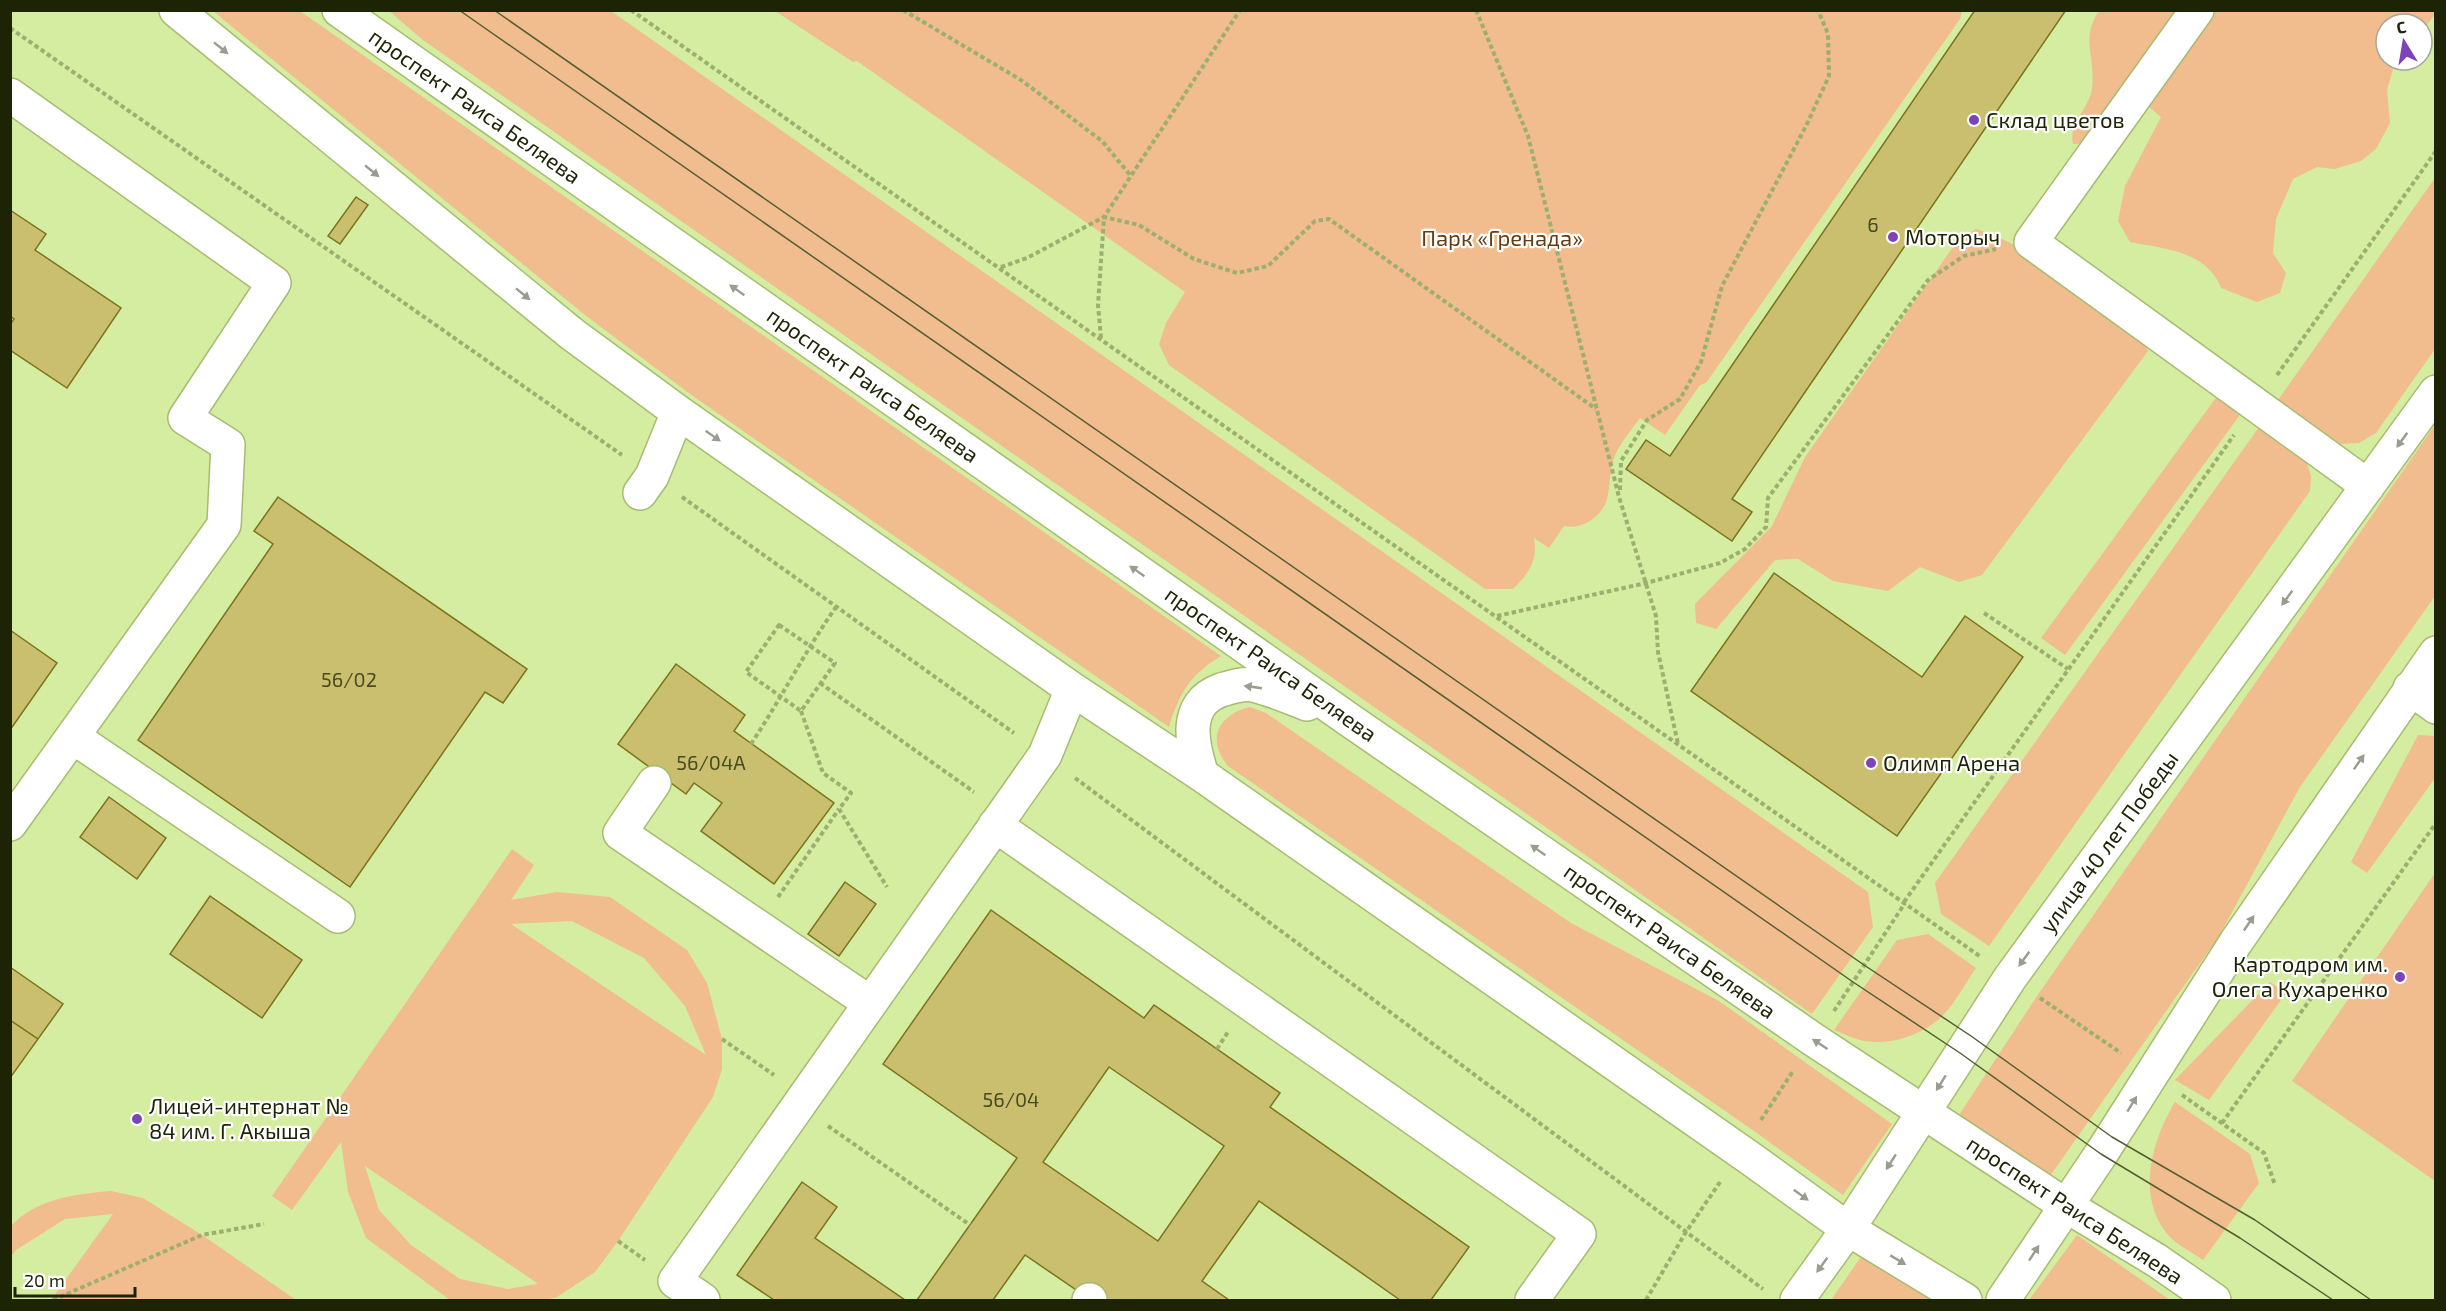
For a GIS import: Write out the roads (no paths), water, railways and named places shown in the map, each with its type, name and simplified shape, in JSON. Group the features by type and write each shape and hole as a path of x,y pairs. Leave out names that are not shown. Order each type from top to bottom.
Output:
{"street":[{"path":"176,10 572,334 678,412 1072,689 1202,775 1848,1229 1965,1300"},
{"name":"проспект Раиса Беляева","path":"339,10 1348,719 1814,1040 2065,1205 2156,1260 2214,1300"},
{"path":"2197,10 2031,242 2193,368 2256,405 2368,486"},
{"path":"10,95 274,283 185,418 228,446 224,525 10,824"},
{"name":"улица 40 лет Победы","path":"1797,1300 1848,1229 2010,978 2436,392"},
{"path":"646,484 678,412"},
{"path":"2002,1300 2101,1154 2236,942 2436,653"},
{"path":"1202,775 1193,748 1192,727 1199,709 1211,694 1233,686 1251,684 1348,719"},
{"path":"2410,688 2436,707"},
{"path":"703,1300 675,1281 1045,755 1072,689"},
{"path":"73,737 338,916"},
{"path":"654,783 620,833 870,1003"},
{"path":"1000,819 1579,1234 1532,1300"}],"tram line":[{"path":"459,10 1853,982 1960,1053 2101,1154 2240,1238 2333,1300"},
{"path":"494,10 1864,965 1971,1036 2112,1137 2255,1220 2371,1300"}],"place":[{"name":"Склад цветов","path":"1974,120"},
{"name":"Моторыч","path":"1893,237"},
{"name":"Олимп Арена","path":"1871,763"},
{"name":"Картодром им. Олега Кухаренко","path":"2400,977"},
{"name":"Лицей-интернат № 84 им. Г. Акыша","path":"137,1119"}],"park label":[{"name":"Парк «Гренада»","path":"1502,238"}]}
